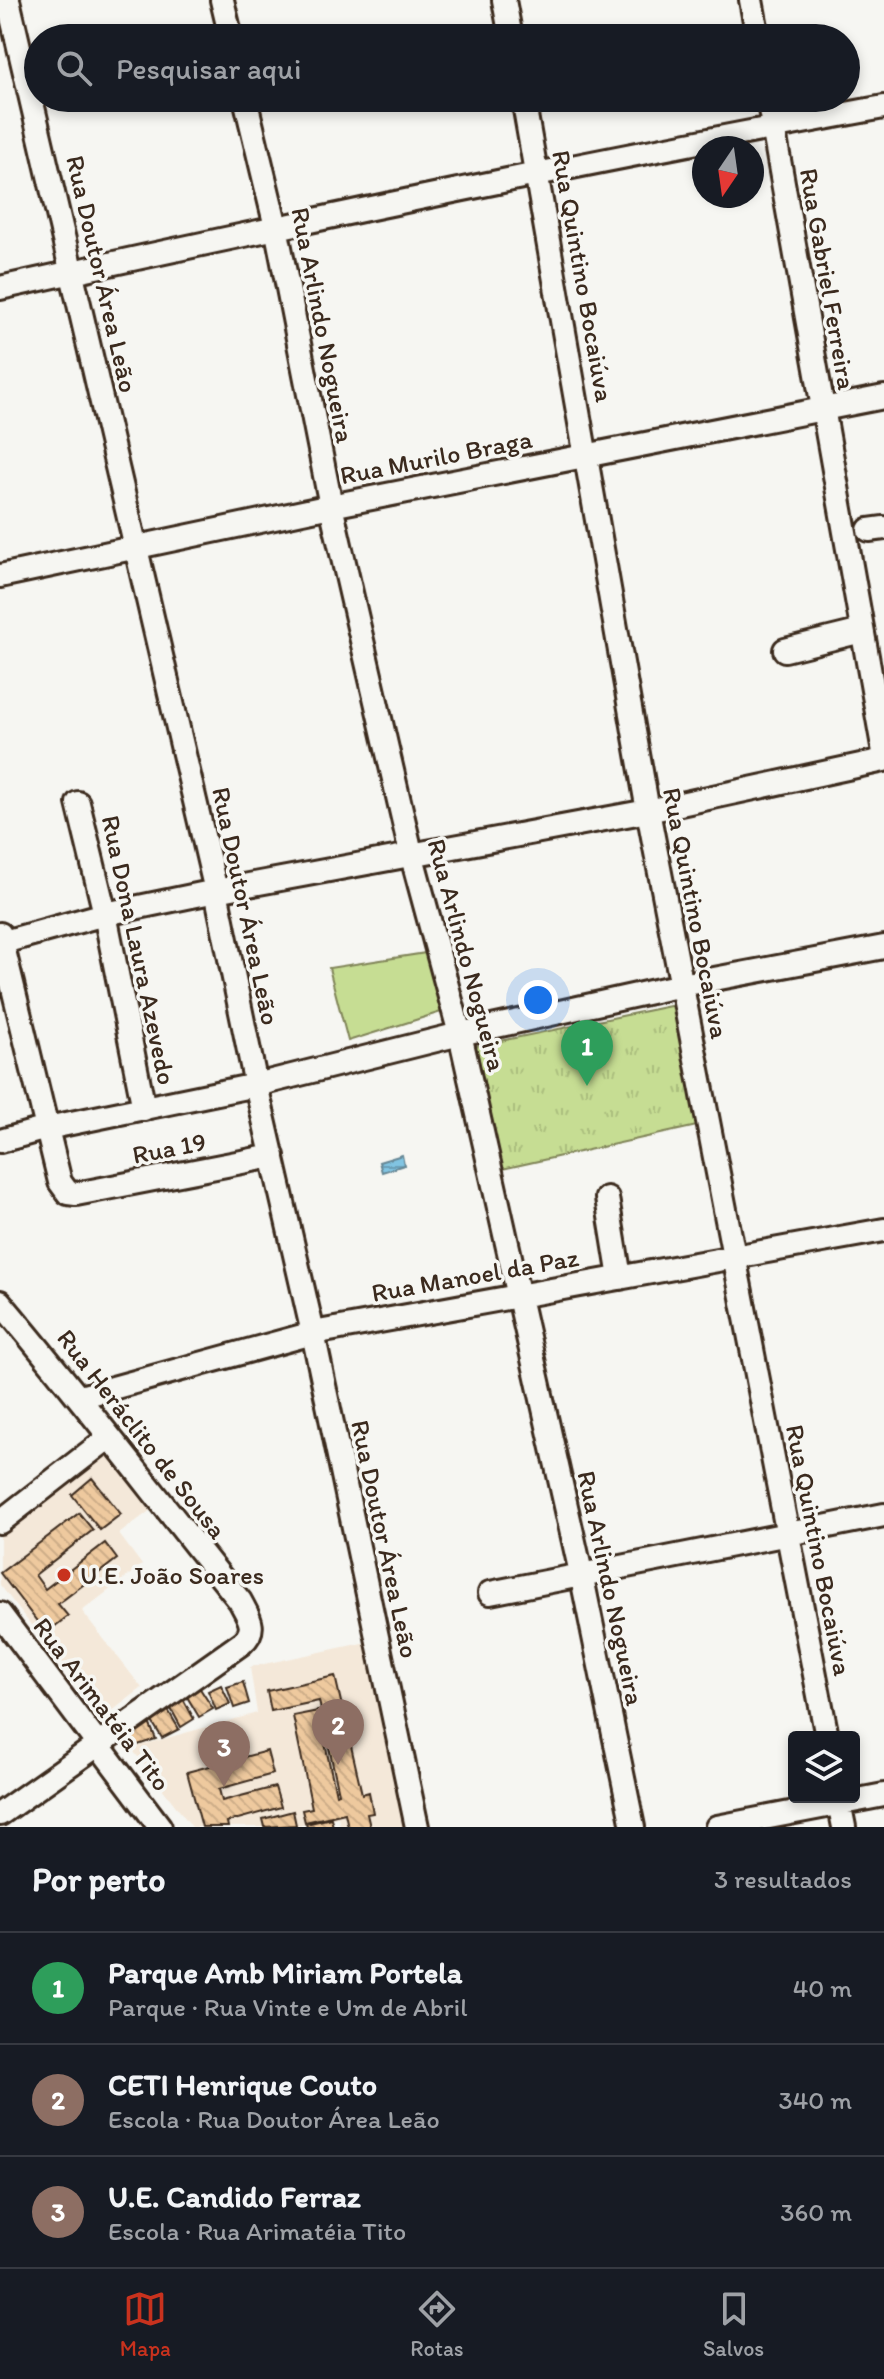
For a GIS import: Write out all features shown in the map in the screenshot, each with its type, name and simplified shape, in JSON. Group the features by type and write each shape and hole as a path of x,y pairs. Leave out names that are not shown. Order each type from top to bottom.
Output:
{"street":[{"name":"Rua Doutor Área Leão","path":"8,0 24,67"},
{"path":"222,0 228,24"},
{"path":"504,0 508,24"},
{"path":"751,0 755,24"},
{"path":"860,111 884,107"},
{"name":"Rua Doutor Área Leão","path":"35,112 216,891 417,1827"},
{"name":"Rua Arlindo Nogueira","path":"248,112 276,227 331,506 411,853 460,1034 581,1573 633,1827"},
{"name":"Rua Quintino Bocaiúva","path":"526,112 648,811 826,1731"},
{"name":"Rua Gabriel Ferreira","path":"771,112 884,752"},
{"path":"0,288 538,173 856,112"},
{"name":"Rua Murilo Braga","path":"0,576 331,506 884,397"},
{"path":"785,650 862,631"},
{"path":"47,1128 1,940 216,891 648,811 884,760"},
{"name":"Rua Dona Laura Azevedo","path":"78,803 105,914 144,1109"},
{"path":"0,1141 47,1128 256,1085 460,1034 682,985 884,947"},
{"name":"Rua 19","path":"47,1128 60,1182 68,1193 76,1194 273,1156"},
{"path":"607,1198 620,1278"},
{"name":"Rua Manoel da Paz","path":"80,1397 313,1333 884,1230"},
{"name":"Rua Heráclito de Sousa","path":"0,1302 80,1397 108,1438 240,1601 250,1619 250,1636 99,1744"},
{"path":"0,1522 108,1438"},
{"path":"490,1593 884,1515"},
{"name":"Rua Arimatéia Tito","path":"0,1614 160,1827"},
{"path":"0,1814 99,1744"},
{"path":"860,1798 884,1795"},
{"path":"717,1827 825,1803"},
{"path":"840,1803 844,1827"}],"shaded area":[{"name":"U.E. João Soares","path":"109,1446 156,1506 119,1534 142,1565 82,1611 142,1688 103,1718 0,1585 0,1529"},
{"path":"367,1642 408,1827 340,1827 338,1817 293,1827 192,1827 131,1748 257,1713 250,1667"}],"green space":[{"path":"426,953 441,1012 348,1041 329,968"},
{"path":"675,1005 697,1126 502,1169 476,1046"}],"water":[{"path":"402,1155 404,1165 382,1172 379,1162"}],"building":[{"path":"92,1478 121,1514 100,1530 72,1495"},
{"path":"79,1513 93,1530 35,1575 45,1589 105,1543 117,1559 58,1604 68,1616 46,1633 0,1573"},
{"path":"335,1676 362,1794 369,1792 373,1813 367,1814 370,1827 348,1827 345,1813 305,1822 302,1810 312,1808 293,1716 318,1711 336,1794 339,1793 319,1701 271,1711 267,1691"},
{"path":"243,1682 249,1703 234,1708 227,1687"},
{"path":"221,1685 230,1704 216,1710 208,1691"},
{"path":"199,1687 213,1709 199,1717 186,1695"},
{"path":"182,1697 194,1719 181,1727 169,1705"},
{"path":"165,1705 179,1729 162,1738 148,1715"},
{"path":"147,1718 156,1739 132,1747 127,1731"},
{"path":"267,1751 273,1774 219,1789 222,1801 275,1787 281,1807 227,1822 228,1827 202,1827 187,1772"},
{"path":"293,1811 296,1825 265,1827 263,1819"},
{"path":"331,1818 333,1827 307,1827 306,1824"}],"place":[{"name":"Parque Amb Miriam Portela","path":"587,1086"},
{"name":"U.E. João Soares","path":"64,1575"},
{"name":"CETI Henrique Couto","path":"338,1765"},
{"name":"U.E. Candido Ferraz","path":"224,1787"}]}
